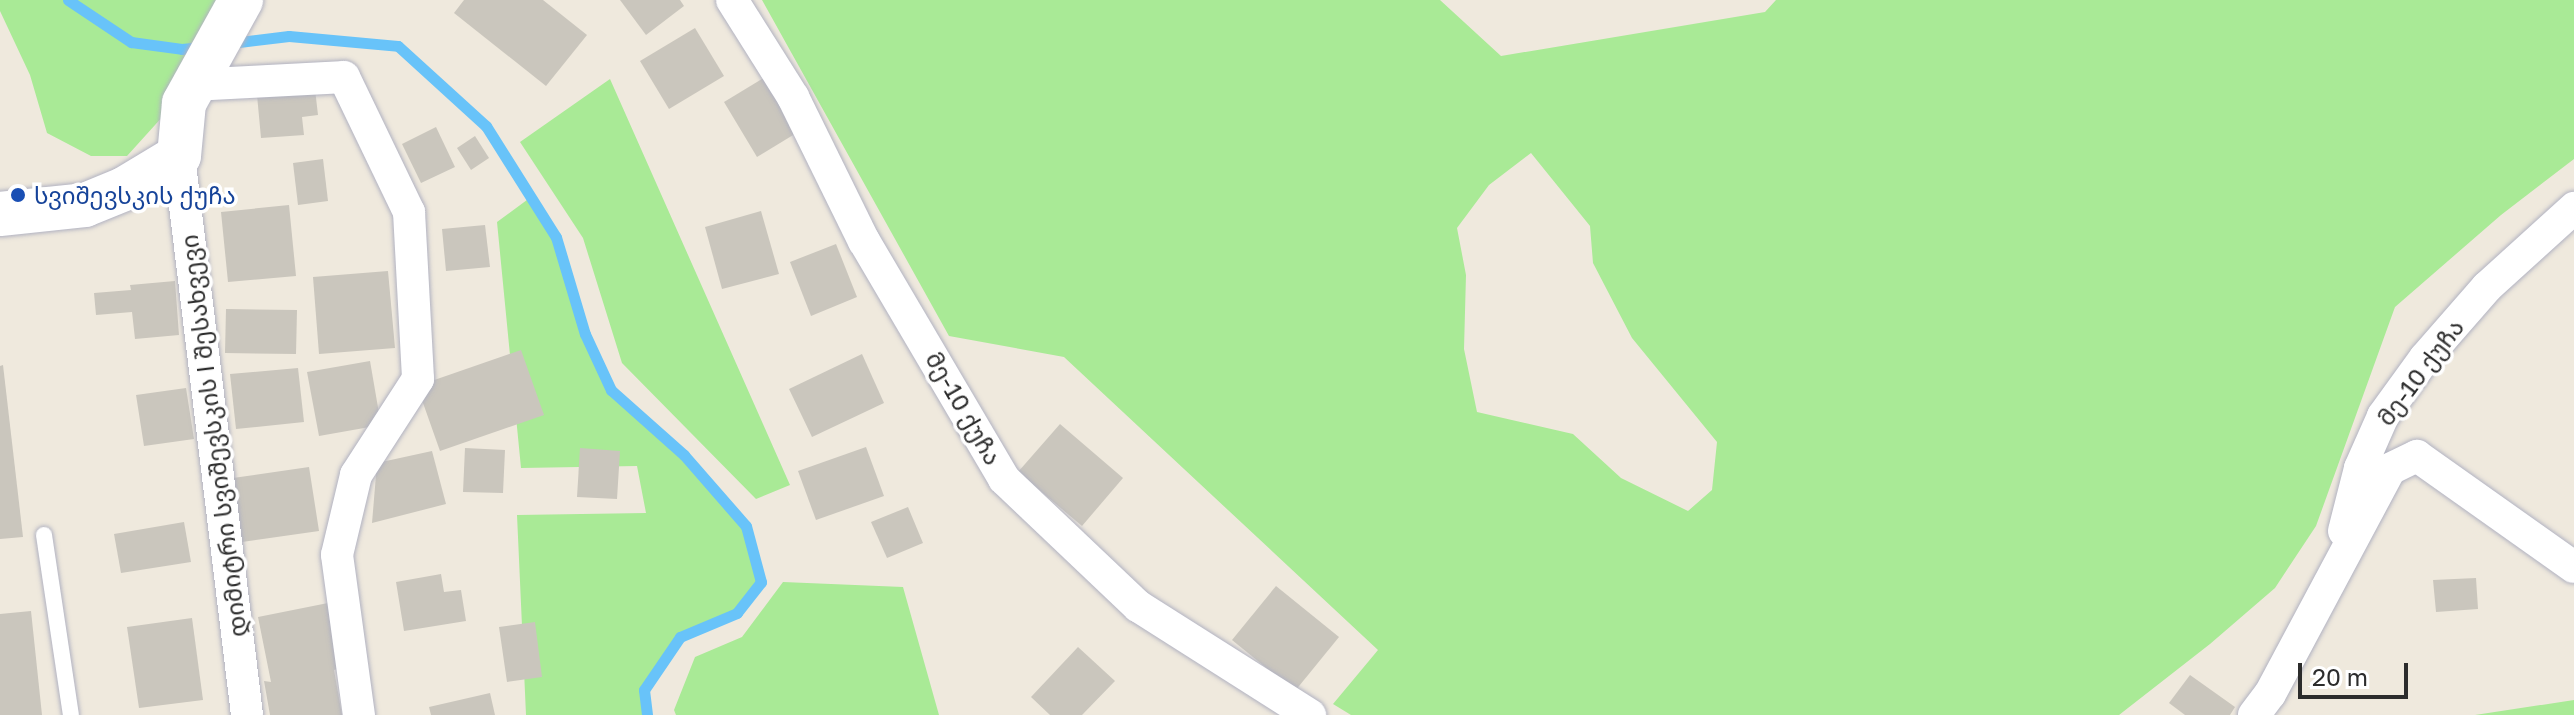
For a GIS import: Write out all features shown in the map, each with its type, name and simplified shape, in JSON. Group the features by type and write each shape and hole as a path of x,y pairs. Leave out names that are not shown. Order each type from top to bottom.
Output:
{"street":[{"name":"მე-10 ქუჩა","path":"732,0 793,97 864,241 1004,479 1138,606 1310,715"},
{"path":"0,214 85,205 124,189 179,156 184,103 236,8"},
{"path":"199,74 344,77 409,212 418,379 356,475 337,555 359,715"},
{"name":"დიმიტრი სვიშევსკის I შესახვევი","path":"179,156 247,715"},
{"name":"მე-10 ქუჩა","path":"2333,577 2360,468 2383,416 2425,358 2487,287 2574,208"},
{"path":"2262,705 2390,469 2417,456 2574,567"}],"lane":[{"path":"44,535 71,715"}],"green space":[{"path":"0,0 225,0 174,104 127,156 91,156 47,133 30,75 0,11"},
{"path":"762,0 1440,0 1501,56 1765,12 1776,0 2574,0 2574,159 2501,215 2395,307 2316,526 2275,588 2119,715 1351,715 1333,704 1378,650 1064,357 949,336","holes":["1531,153 1590,226 1593,263 1632,338 1717,442 1712,490 1688,511 1621,478 1573,434 1477,412 1464,349 1466,275 1457,228 1489,185"]},
{"path":"610,79 790,485 756,499 622,363 583,238 520,142"},
{"path":"531,197 556,237 585,334 611,390 684,455 746,526 761,582 737,613 680,637 644,690 647,715 526,715 517,515 646,513 637,466 521,468 497,222"},
{"path":"783,582 903,587 939,715 676,715 674,710 695,657 742,637"},
{"path":"2574,700 2574,715 2475,715"}],"building":[{"path":"464,0 543,0 587,35 546,86 454,13"},
{"path":"620,0 680,0 684,6 646,35"},
{"path":"695,28 724,76 669,109 640,61"},
{"path":"770,74 803,129 757,157 724,102"},
{"path":"315,89 318,115 302,117 304,135 261,138 257,95"},
{"path":"436,127 455,167 421,183 402,144"},
{"path":"475,136 489,158 471,170 457,148"},
{"path":"323,159 328,201 298,205 293,163"},
{"path":"289,205 296,276 228,282 221,212"},
{"path":"761,211 779,274 722,289 705,227"},
{"path":"485,225 490,267 446,271 442,229"},
{"path":"836,244 857,297 811,316 790,262"},
{"path":"388,271 395,348 319,354 313,277"},
{"path":"175,281 179,335 135,339 132,312 96,315 94,293 131,290 130,285"},
{"path":"226,309 297,310 296,354 225,353"},
{"path":"521,350 544,415 440,451 417,386"},
{"path":"862,354 884,403 812,437 789,389"},
{"path":"370,361 381,425 319,436 307,372"},
{"path":"3,365 23,537 0,539 0,366"},
{"path":"298,368 304,422 236,429 230,374"},
{"path":"186,388 194,439 144,446 136,395"},
{"path":"1060,424 1123,478 1082,526 1018,472"},
{"path":"866,447 884,496 816,520 798,471"},
{"path":"465,448 505,450 503,493 463,492"},
{"path":"580,448 620,451 617,499 577,497"},
{"path":"432,451 446,504 372,523 377,463"},
{"path":"309,467 319,531 242,542 233,478"},
{"path":"908,507 923,543 887,558 871,522"},
{"path":"184,522 191,562 121,573 114,534"},
{"path":"441,574 444,592 461,590 466,621 404,631 396,582"},
{"path":"2476,578 2478,609 2436,612 2433,580"},
{"path":"1276,586 1339,637 1295,691 1232,640"},
{"path":"328,603 341,668 334,670 342,715 270,715 264,681 271,682 258,617"},
{"path":"31,611 42,715 0,715 0,614"},
{"path":"192,618 203,700 139,708 127,627"},
{"path":"535,622 542,677 507,682 499,627"},
{"path":"1078,647 1115,681 1082,715 1050,715 1031,697"},
{"path":"2190,675 2235,707 2230,715 2185,715 2169,703"},
{"path":"490,693 495,715 431,715 429,707"}],"waterway":[{"path":"68,0 131,42 182,49 202,47"},
{"path":"231,43 289,36 398,46 486,126 556,237 585,334 611,390 684,455 746,526 761,582 737,613 680,637 644,690 647,715"}],"place":[{"name":"სვიშევსკის ქუჩა","path":"18,195"}]}
